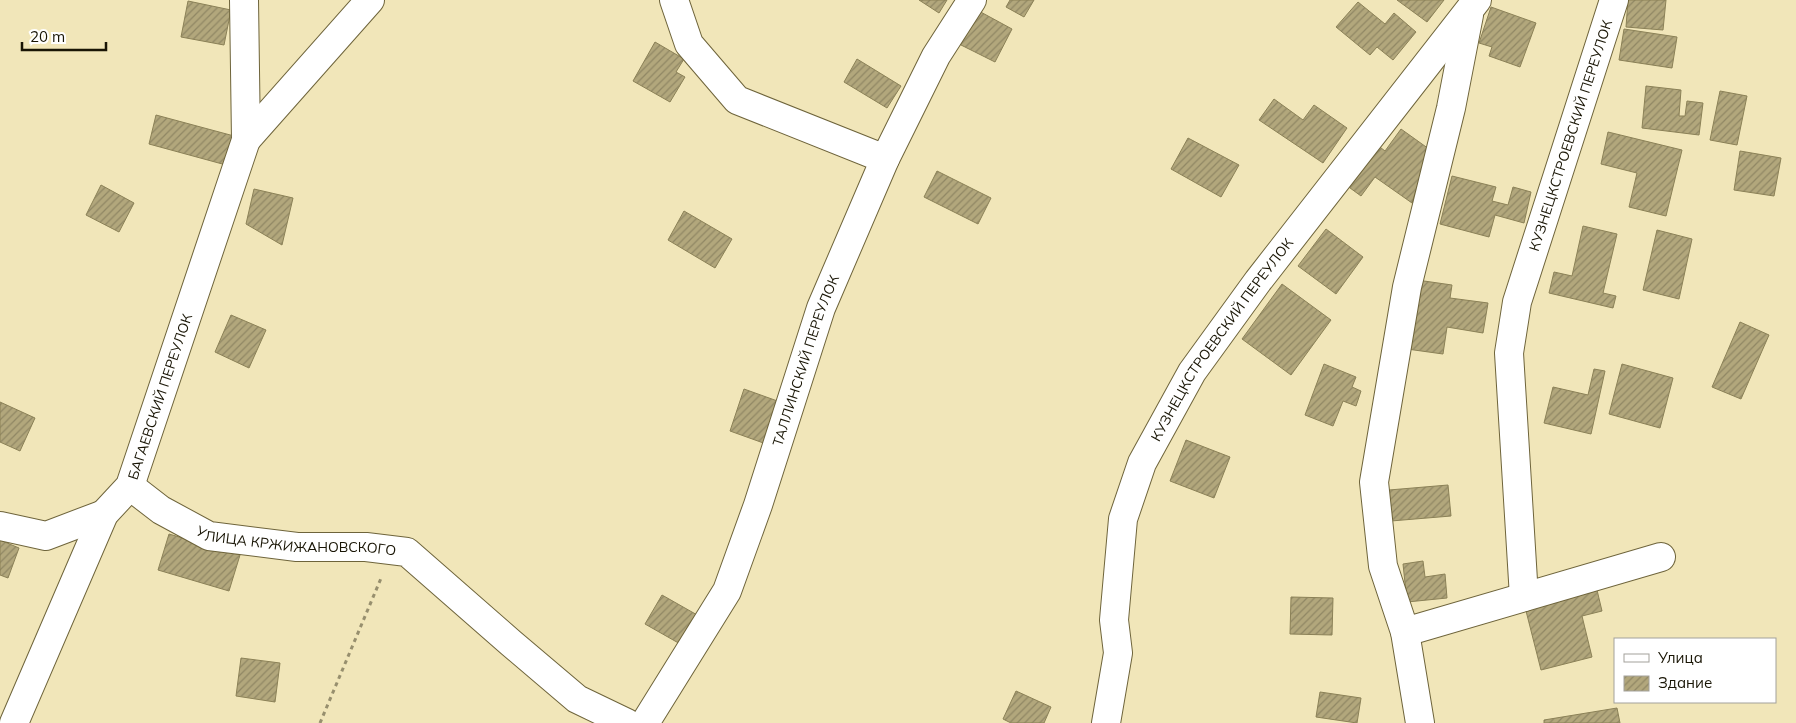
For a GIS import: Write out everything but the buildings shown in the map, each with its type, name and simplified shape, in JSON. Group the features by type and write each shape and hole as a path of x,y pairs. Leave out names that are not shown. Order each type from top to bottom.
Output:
{"street":[{"name":"БАГАЕВСКИЙ ПЕРЕУЛОК","path":"14,723 104,514 130,486 246,140 244,0"},
{"name":"БАГАЕВСКИЙ ПЕРЕУЛОК","path":"246,140 370,0"},
{"path":"674,0 689,44 738,100 885,159"},
{"name":"ТАЛЛИНСКИЙ ПЕРЕУЛОК","path":"645,723 726,592 758,505 821,308 885,159 936,56 972,0"},
{"name":"КУЗНЕЦКСТРОЕВСКИЙ ПЕРЕУЛОК","path":"1524,597 1510,345 1517,302 1614,0"},
{"name":"КУЗНЕЦКСТРОЕВСКИЙ ПЕРЕУЛОК","path":"1420,723 1405,632 1383,566 1374,482 1407,287 1474,6"},
{"name":"КУЗНЕЦКСТРОЕВСКИЙ ПЕРЕУЛОК","path":"1106,723 1118,653 1114,620 1123,519 1142,463 1192,372 1252,289 1396,103 1474,6"},
{"name":"УЛИЦА КРЖИЖАНОВСКОГО","path":"130,486 161,510 209,536 297,547 366,548 407,552 511,644 577,699 627,723"},
{"path":"0,526 46,536 104,514"},
{"path":"1405,632 1661,557"}],"path":[{"path":"320,723 392,550"}]}
